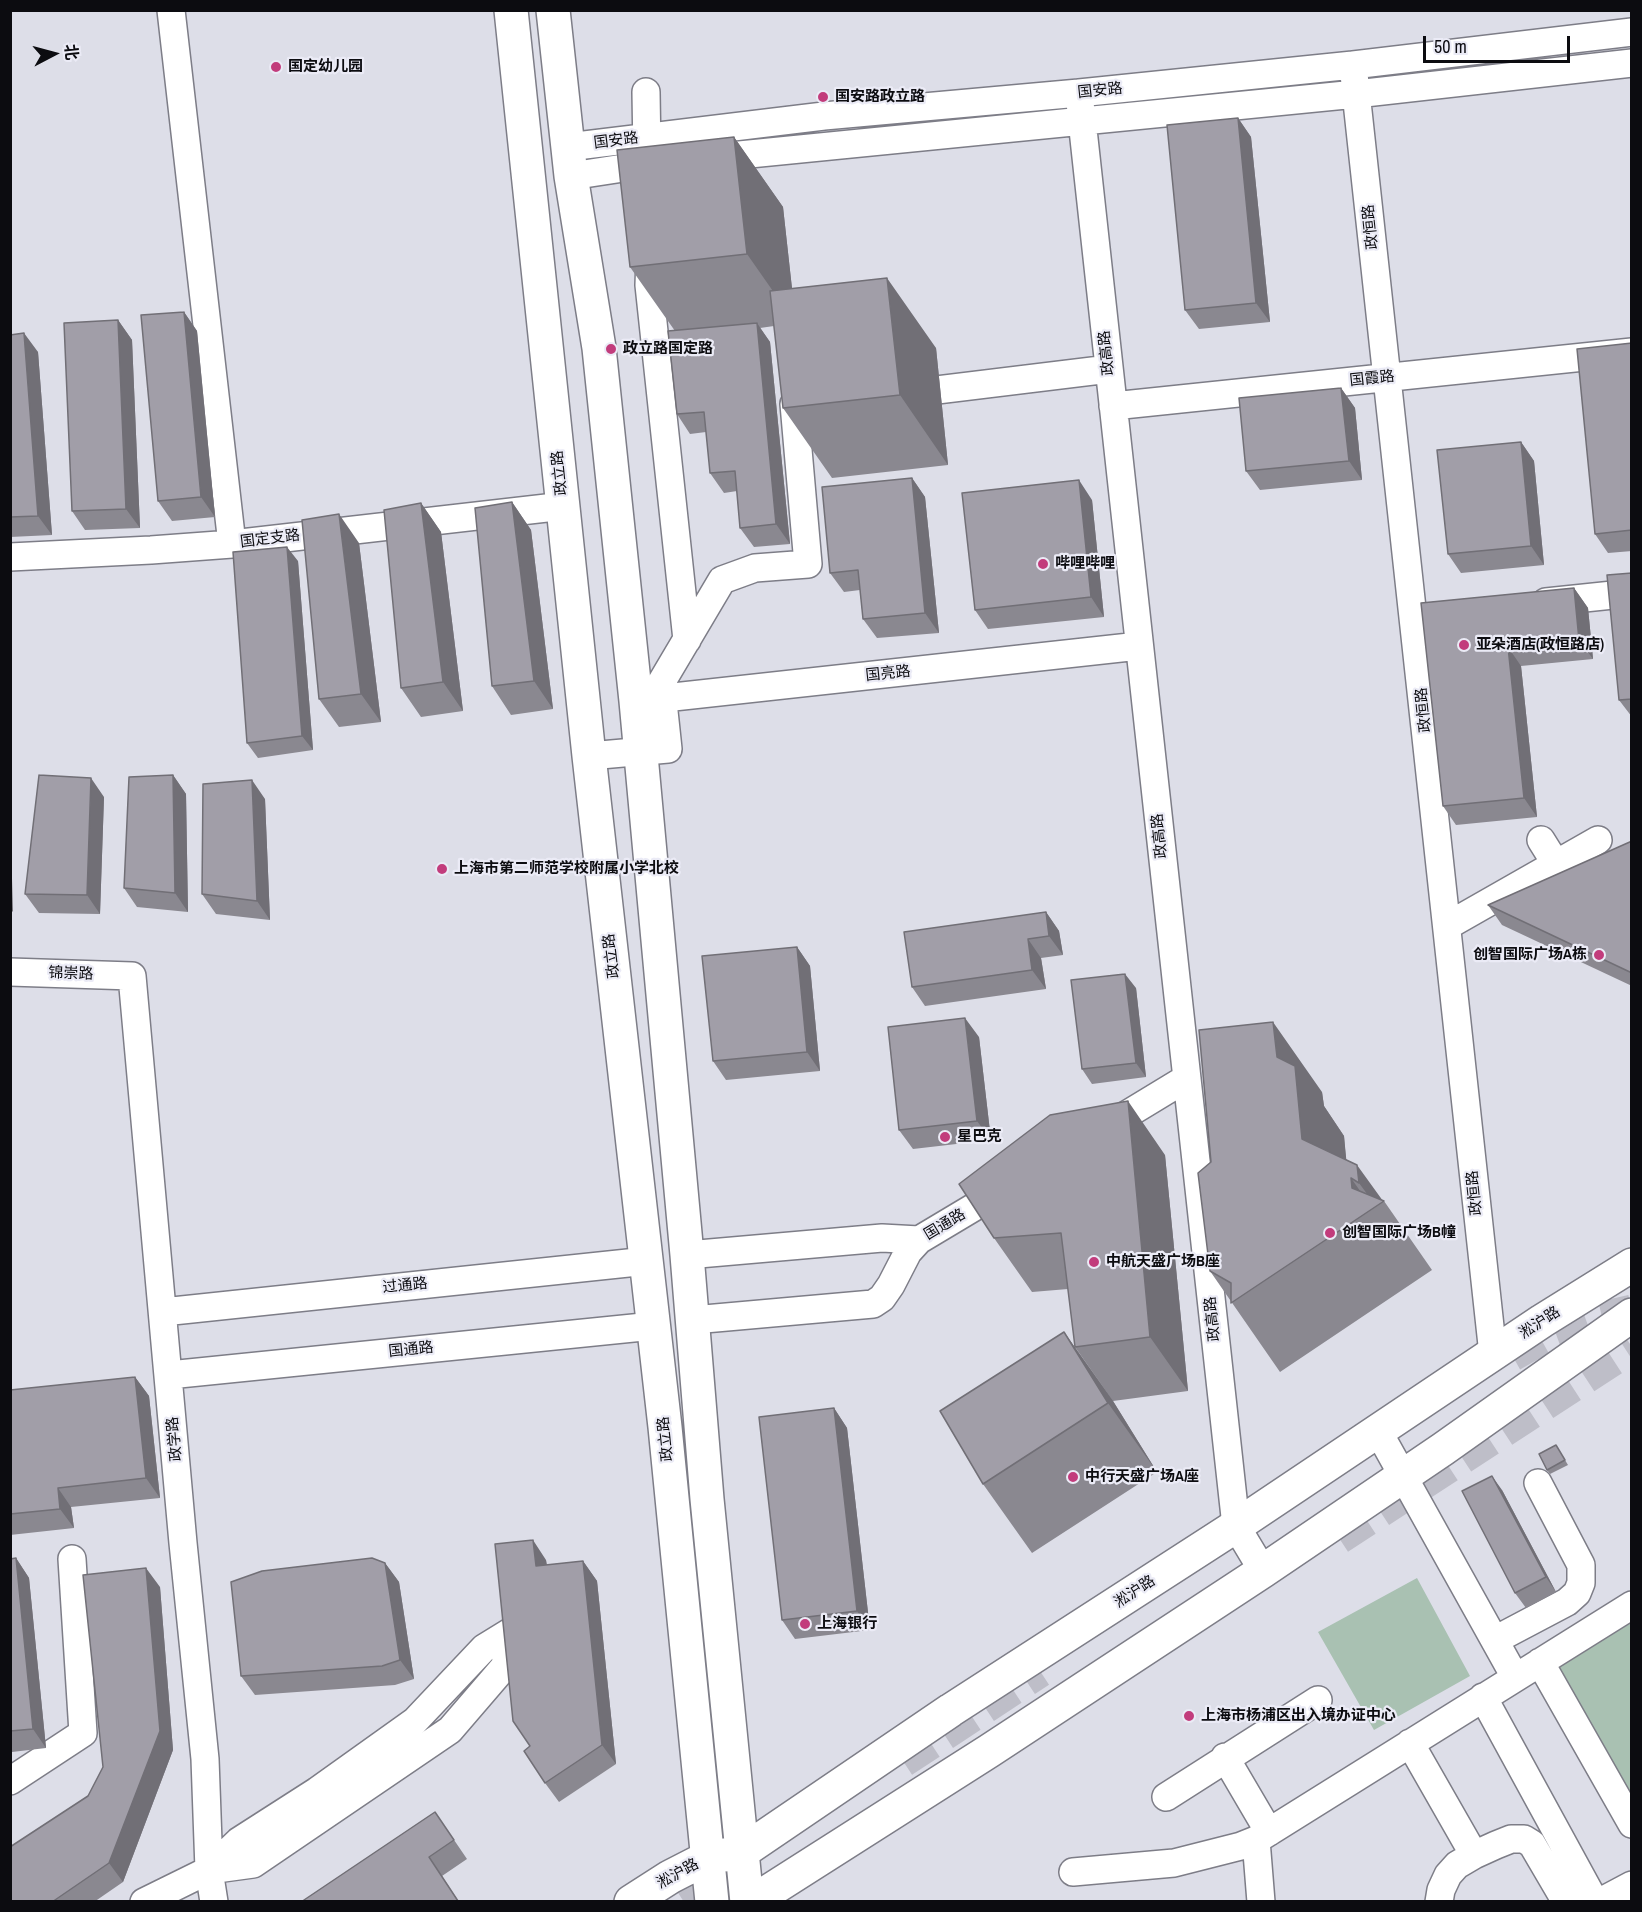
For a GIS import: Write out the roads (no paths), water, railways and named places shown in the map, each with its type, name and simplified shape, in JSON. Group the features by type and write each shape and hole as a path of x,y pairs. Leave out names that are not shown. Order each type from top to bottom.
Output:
{"main road":[{"name":"政立路","path":"511,10 589,756 671,1485 712,1902"},
{"path":"553,10 569,161 599,348 650,700 641,751 707,1498 749,1902 1263,1571 1623,1324"},
{"name":"淞沪路","path":"631,1902 670,1876 707,1858 742,1852 961,1704 1632,1265"}],"street":[{"path":"171,10 232,544"},
{"name":"国安路","path":"647,151 824,116 1353,65 1632,32"},
{"name":"国安路","path":"569,161 647,151 1082,122 1632,63"},
{"name":"政恒路","path":"1353,65 1388,377 1425,616 1447,926 1493,1354"},
{"path":"646,92 650,191"},
{"name":"政高路","path":"1079,93 1236,1526 1263,1571"},
{"path":"650,232 649,285 687,640"},
{"name":"国霞路","path":"1113,406 1632,352"},
{"path":"882,396 1109,369"},
{"path":"650,700 722,580 755,568 808,564 793,393 836,402"},
{"name":"国定支路","path":"10,557 232,544 564,506"},
{"path":"1517,606 1632,593"},
{"name":"国亮路","path":"650,700 1139,646"},
{"path":"589,756 641,751"},
{"path":"1541,840 1556,864"},
{"path":"1447,926 1598,840"},
{"name":"锦崇路","path":"10,972 132,976"},
{"name":"政学路","path":"132,976 183,1543 205,1759 209,1870 214,1902"},
{"path":"1078,1144 1187,1078"},
{"name":"国通路","path":"693,1320 873,1304 882,1298 908,1252 920,1240 1028,1174"},
{"name":"国通路","path":"687,1255 882,1238 920,1240"},
{"name":"过通路","path":"163,1312 647,1261"},
{"name":"国通路","path":"169,1375 653,1326"},
{"path":"1378,1431 1515,1677"},
{"path":"1495,1640 1567,1602 1576,1593 1581,1583 1581,1565 1538,1483"},
{"path":"10,1781 83,1733 72,1559"},
{"path":"1073,1872 1174,1863 1240,1846 1262,1836 1632,1605"},
{"path":"144,1902 209,1870 253,1864 450,1731 505,1666 510,1632 484,1648 415,1721 317,1791 239,1840 209,1870"},
{"path":"1540,1662 1632,1824"},
{"path":"1483,1697 1594,1902"},
{"path":"1166,1797 1225,1757 1318,1700"},
{"path":"1410,1743 1474,1855"},
{"path":"1225,1757 1262,1836 1262,1902"},
{"path":"1439,1902 1441,1890 1448,1875 1457,1865 1511,1839 1524,1839 1532,1844 1559,1900"},
{"path":"1600,1902 1632,1885"}],"tunnel":[{"path":"1512,1355 1544,1337 1588,1321 1632,1311"},
{"path":"1339,1538 1632,1347"},
{"path":"903,1761 1040,1671"},
{"path":"684,1902 766,1849"}],"place":[{"name":"国定幼儿园","path":"276,67"},
{"name":"国安路政立路","path":"823,97"},
{"name":"政立路国定路","path":"611,349"},
{"name":"哔哩哔哩","path":"1043,564"},
{"name":"亚朵酒店(政恒路店)","path":"1464,645"},
{"name":"上海市第二师范学校附属小学北校","path":"442,869"},
{"name":"创智国际广场A栋","path":"1599,955"},
{"name":"星巴克","path":"945,1137"},
{"name":"创智国际广场B幢","path":"1330,1233"},
{"name":"中航天盛广场B座","path":"1094,1262"},
{"name":"中行天盛广场A座","path":"1073,1477"},
{"name":"上海银行","path":"805,1624"},
{"name":"上海市杨浦区出入境办证中心","path":"1189,1716"}]}
